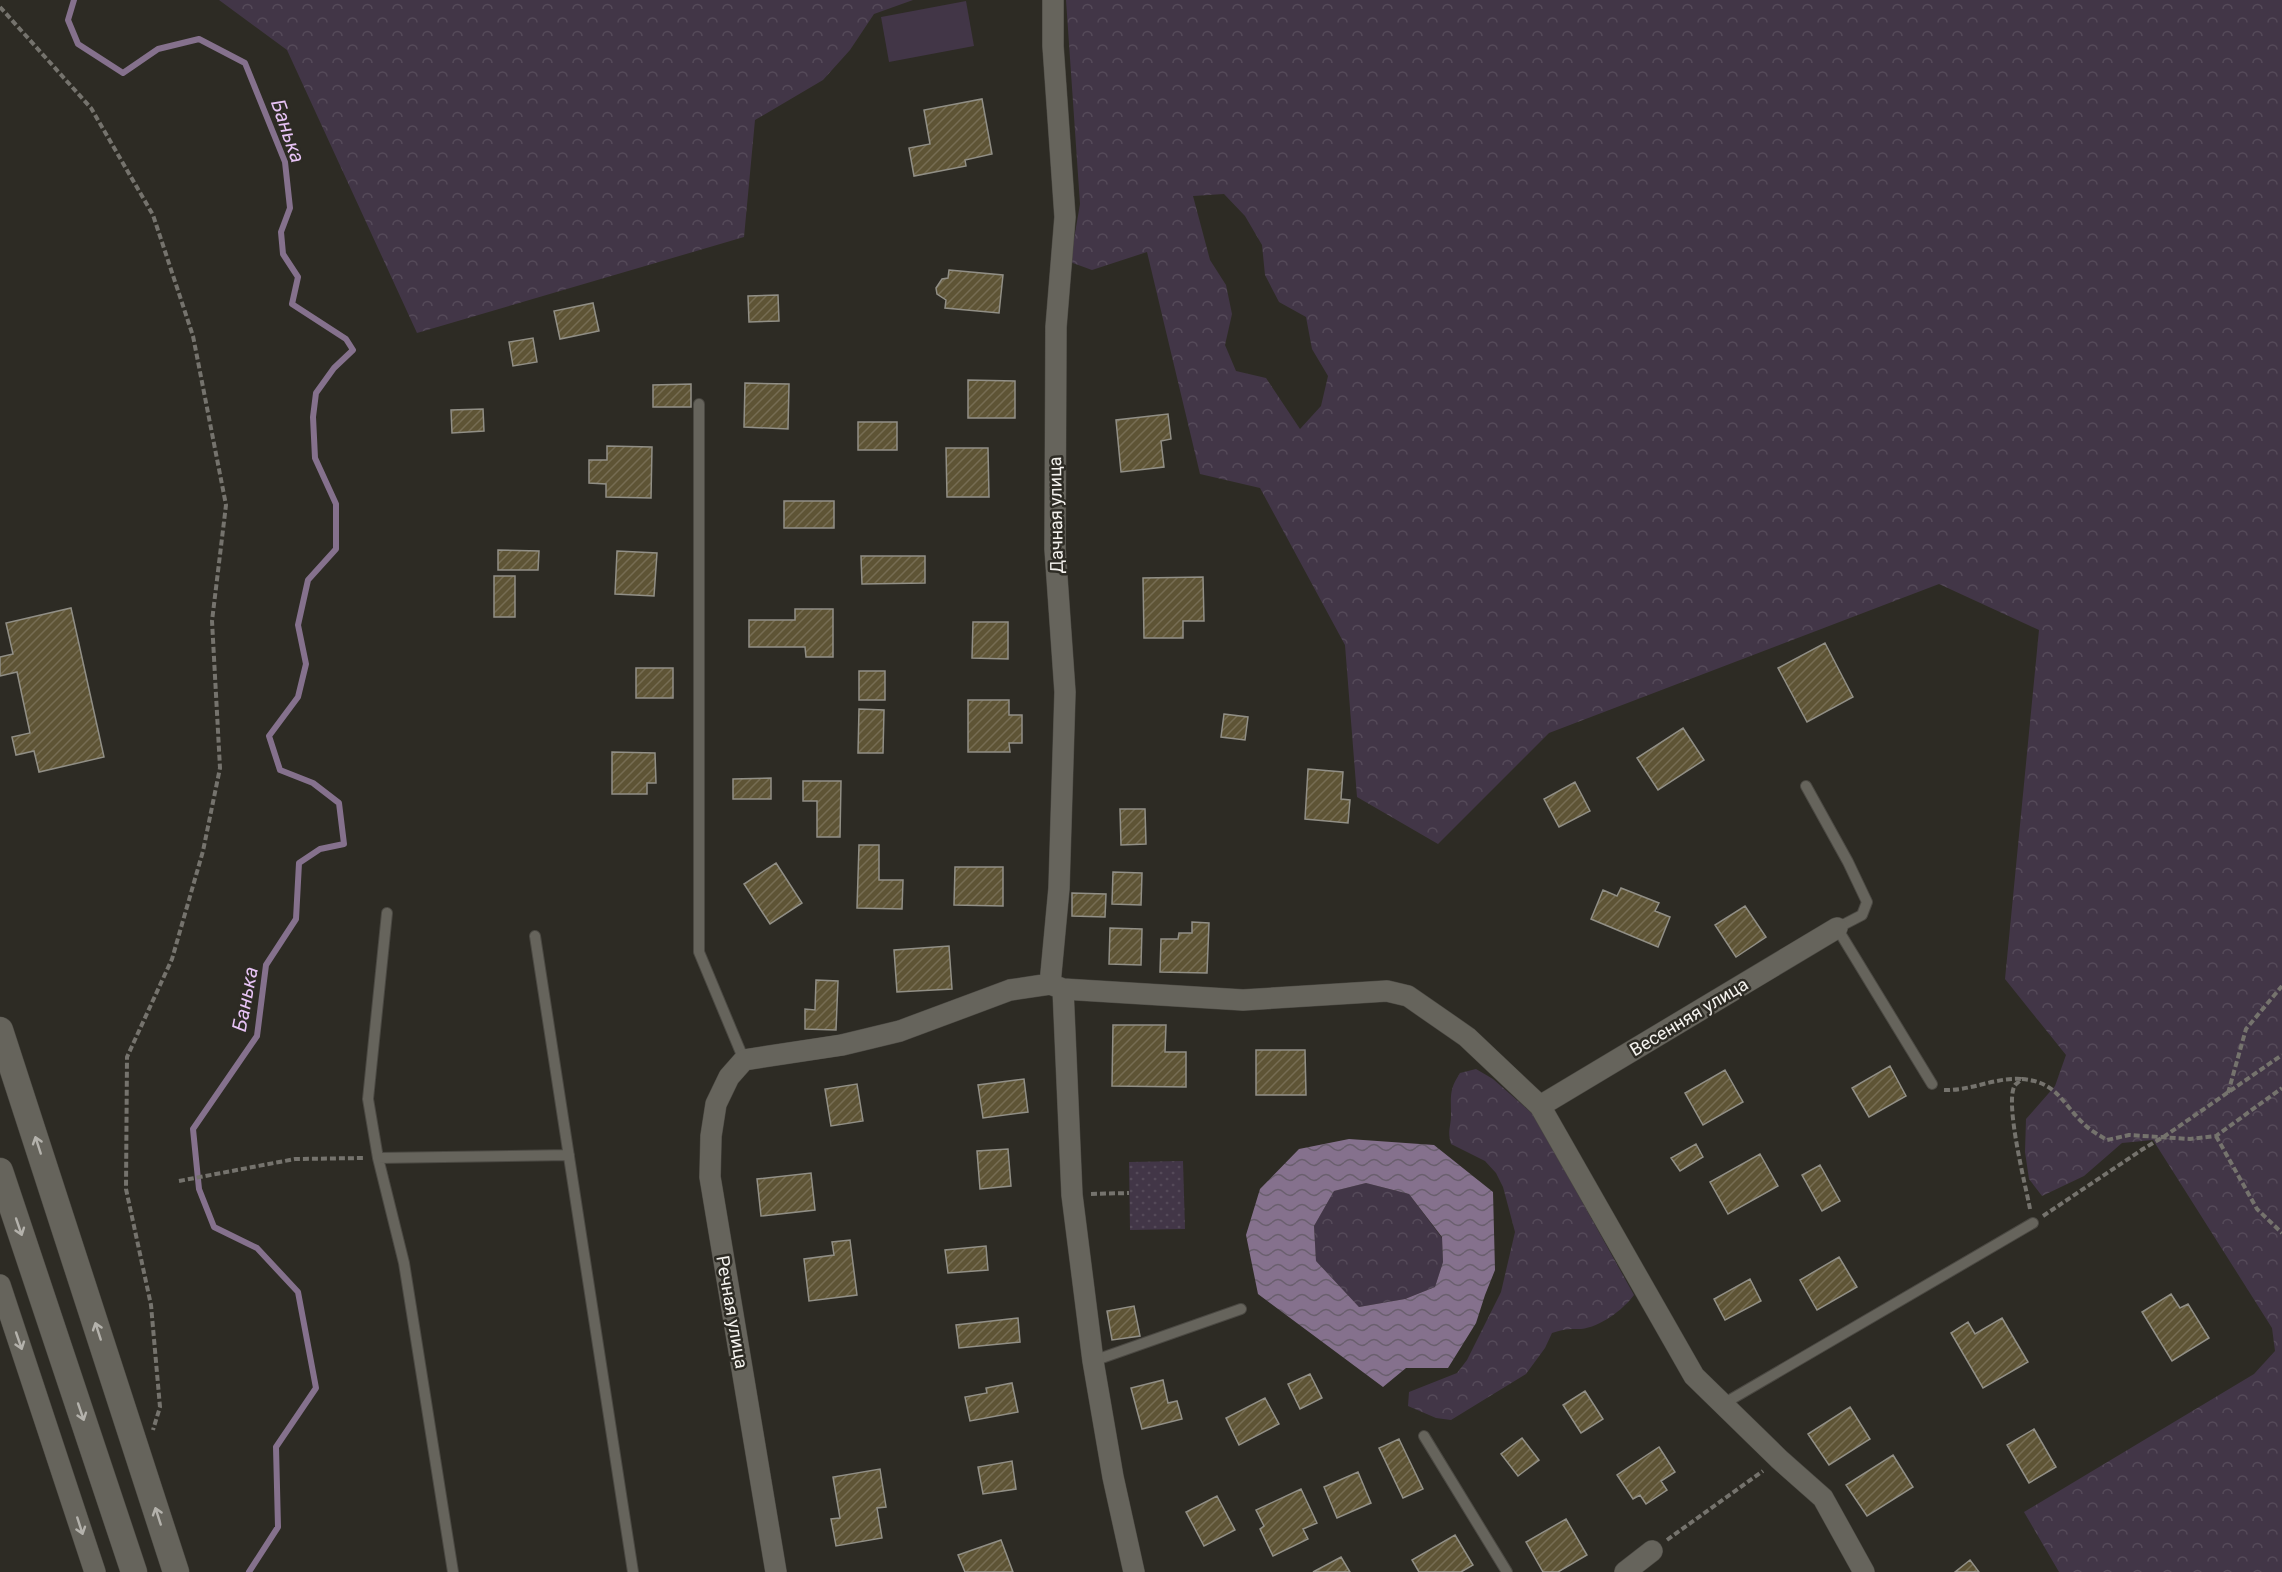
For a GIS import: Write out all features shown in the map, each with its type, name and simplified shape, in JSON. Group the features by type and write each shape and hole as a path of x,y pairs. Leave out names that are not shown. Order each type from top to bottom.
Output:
{"street":[{"name":"Дачная улица","path":"1053,0 1053,46 1065,217 1056,327 1055,537 1065,692 1057,987 1072,1195 1093,1361 1113,1477 1134,1572"},
{"name":"Весенняя улица","path":"1540,1106 1837,928"},
{"path":"744,1060 842,1045 900,1031 1010,990 1057,987 1243,1000 1387,991 1408,996 1467,1037 1540,1106 1694,1376 1822,1498 1864,1572"},
{"path":"0,1030 176,1572"},
{"name":"Речная улица","path":"744,1060 729,1077 716,1104 711,1136 710,1177 776,1572"},
{"path":"0,1171 134,1572"},
{"path":"0,1285 95,1572"},
{"path":"1625,1572 1652,1551"}],"lane":[{"path":"699,404 699,952 744,1060"},
{"path":"1806,786 1848,862 1867,902 1862,915 1837,928 1932,1084"},
{"path":"387,913 368,1099 378,1158 404,1263 453,1572"},
{"path":"535,936 633,1572"},
{"path":"378,1158 569,1155"},
{"path":"1723,1404 2033,1223"},
{"path":"1093,1361 1241,1309"},
{"path":"1424,1436 1507,1572"}],"path":[{"path":"0,7 91,108 153,215 193,336 226,505 212,621 220,768 203,851 172,959 127,1057 126,1189 150,1305 160,1407 151,1437"},
{"path":"2228,1093 2246,1029 2282,986"},
{"path":"2022,1080 2015,1085 2013,1095 2015,1140 2033,1223 2282,1055"},
{"path":"1932,1084 1943,1090 1958,1091 2008,1078 2044,1083 2067,1104 2083,1124 2107,1140 2129,1135 2190,1139 2216,1136 2282,1088"},
{"path":"2216,1136 2257,1209 2282,1233"},
{"path":"179,1181 295,1159 378,1158"},
{"path":"1072,1195 1129,1193"},
{"path":"1652,1551 1779,1459"}],"green space":[{"path":"219,0 913,0 874,14 850,50 823,80 755,120 744,237 417,333 287,50"},
{"path":"1066,0 2282,0 2282,1572 2059,1572 2024,1512 2254,1374 2275,1351 2272,1328 2153,1140 2122,1143 2084,1176 2042,1196 2029,1179 2025,1152 2026,1119 2055,1086 2066,1055 2005,979 2039,630 1939,584 1549,733 1438,844 1357,797 1345,645 1260,488 1200,474 1147,252 1092,270 1070,262 1080,204","holes":["1224,194 1245,216 1262,245 1265,275 1279,302 1306,317 1312,349 1328,376 1321,406 1300,429 1266,378 1236,371 1225,345 1232,314 1226,285 1210,260 1193,196"]},
{"path":"966,1 974,46 889,62 881,17"},
{"path":"1476,1069 1493,1079 1534,1115 1634,1295 1617,1312 1596,1325 1552,1333 1545,1348 1526,1374 1451,1420 1436,1418 1408,1406 1409,1392 1457,1373 1467,1360 1501,1292 1515,1232 1503,1187 1496,1173 1485,1161 1451,1144 1450,1140 1452,1088 1460,1073"},
{"path":"1183,1161 1185,1229 1130,1230 1129,1162"},
{"path":"1366,1183 1409,1194 1442,1238 1443,1262 1435,1287 1405,1299 1359,1307 1316,1261 1314,1226 1334,1191"}],"water":[{"path":"1349,1139 1434,1145 1493,1192 1495,1270 1476,1323 1448,1368 1406,1368 1383,1387 1258,1294 1246,1235 1260,1189 1299,1149","holes":["1366,1183 1409,1194 1442,1237 1443,1262 1435,1287 1405,1299 1359,1307 1316,1261 1314,1226 1334,1191"]}],"building":[{"path":"982,99 992,154 965,160 966,166 914,176 909,148 930,144 924,110"},
{"path":"949,270 1003,275 999,313 945,308 946,300 937,294 936,288 942,279 948,278"},
{"path":"778,295 779,321 749,322 748,296"},
{"path":"593,303 599,331 560,339 554,311"},
{"path":"533,338 537,362 513,366 509,342"},
{"path":"968,380 1015,381 1015,418 968,418"},
{"path":"745,383 789,384 788,429 744,427"},
{"path":"691,384 691,407 653,407 653,385"},
{"path":"483,409 484,431 452,433 451,410"},
{"path":"1168,414 1171,439 1161,441 1164,467 1121,472 1116,420"},
{"path":"858,422 897,422 897,450 858,450"},
{"path":"607,446 652,447 651,498 606,497 606,484 589,483 589,460 607,460"},
{"path":"946,448 988,448 989,497 947,497"},
{"path":"784,501 834,501 834,528 784,528"},
{"path":"498,550 539,551 538,570 498,570"},
{"path":"617,551 657,553 654,596 615,594"},
{"path":"861,556 925,556 925,583 862,584"},
{"path":"494,576 515,576 515,617 494,617"},
{"path":"1203,577 1204,621 1183,621 1183,638 1144,638 1143,578"},
{"path":"71,608 104,757 39,772 34,751 16,755 12,737 30,733 17,672 0,676 0,657 13,654 6,623"},
{"path":"795,609 833,609 833,657 806,657 805,647 749,647 749,620 795,620"},
{"path":"973,622 1008,622 1008,659 972,658"},
{"path":"1825,643 1853,697 1807,722 1778,668"},
{"path":"636,668 673,668 673,698 636,698"},
{"path":"859,671 885,671 885,700 859,700"},
{"path":"968,700 1009,700 1009,715 1022,715 1022,743 1009,743 1010,752 968,752"},
{"path":"859,709 884,710 883,753 858,753"},
{"path":"1224,714 1248,717 1245,740 1221,737"},
{"path":"1683,728 1704,760 1658,790 1637,758"},
{"path":"612,752 655,753 656,783 647,783 647,794 612,794"},
{"path":"1308,769 1343,772 1341,799 1350,800 1348,823 1305,819"},
{"path":"771,778 771,799 733,799 733,779"},
{"path":"803,781 841,781 840,837 817,837 817,801 803,801"},
{"path":"1575,782 1590,811 1559,827 1544,799"},
{"path":"1120,809 1145,809 1146,844 1121,845"},
{"path":"859,845 879,845 879,880 903,880 902,909 857,908"},
{"path":"776,863 802,903 770,924 744,884"},
{"path":"955,867 1003,867 1003,906 954,905"},
{"path":"1113,872 1142,873 1141,905 1112,904"},
{"path":"1621,888 1659,903 1655,911 1670,917 1658,947 1591,919 1603,890 1617,896"},
{"path":"1072,893 1106,894 1105,917 1072,916"},
{"path":"1745,906 1766,937 1736,957 1715,925"},
{"path":"1192,922 1209,923 1207,973 1160,972 1161,939 1178,939 1179,933 1192,933"},
{"path":"1110,928 1142,929 1141,965 1109,964"},
{"path":"949,946 952,989 897,992 894,950"},
{"path":"816,980 838,981 836,1030 805,1029 805,1009 815,1010"},
{"path":"1113,1025 1166,1025 1165,1052 1186,1052 1186,1087 1112,1086"},
{"path":"1256,1050 1305,1050 1306,1095 1256,1095"},
{"path":"1890,1066 1906,1096 1869,1117 1852,1088"},
{"path":"1725,1070 1743,1102 1703,1125 1685,1093"},
{"path":"1024,1079 1028,1112 983,1118 978,1085"},
{"path":"857,1084 863,1121 831,1126 825,1089"},
{"path":"1696,1144 1703,1157 1680,1171 1671,1158"},
{"path":"1008,1149 1011,1186 980,1189 977,1151"},
{"path":"1760,1154 1778,1186 1728,1214 1710,1182"},
{"path":"1820,1165 1840,1201 1822,1211 1802,1175"},
{"path":"811,1173 815,1210 761,1216 757,1179"},
{"path":"850,1240 857,1295 809,1301 804,1259 834,1255 832,1242"},
{"path":"986,1246 988,1270 948,1273 945,1250"},
{"path":"1839,1257 1857,1287 1817,1310 1800,1280"},
{"path":"1750,1279 1761,1301 1725,1320 1714,1299"},
{"path":"2171,1294 2180,1308 2188,1304 2209,1338 2172,1361 2142,1312"},
{"path":"1134,1306 1140,1336 1112,1340 1107,1311"},
{"path":"1018,1318 1020,1342 959,1348 956,1325"},
{"path":"2002,1318 2028,1362 1983,1388 1951,1333 1968,1322 1975,1334"},
{"path":"1310,1374 1322,1398 1300,1409 1288,1384"},
{"path":"1163,1380 1168,1403 1177,1401 1182,1419 1142,1429 1131,1388"},
{"path":"1012,1383 1018,1412 970,1421 965,1397 987,1393 986,1388"},
{"path":"1585,1391 1603,1419 1581,1433 1563,1405"},
{"path":"1265,1398 1279,1424 1239,1445 1226,1418"},
{"path":"1850,1407 1870,1439 1829,1465 1808,1434"},
{"path":"2034,1429 2056,1467 2029,1483 2007,1445"},
{"path":"1522,1438 1539,1460 1518,1476 1501,1454"},
{"path":"1399,1439 1423,1489 1403,1498 1379,1448"},
{"path":"1659,1447 1675,1472 1661,1481 1667,1490 1646,1504 1640,1495 1633,1499 1617,1475"},
{"path":"1893,1455 1913,1487 1867,1516 1846,1485"},
{"path":"1012,1461 1016,1489 983,1494 978,1467"},
{"path":"880,1469 886,1507 877,1508 882,1538 836,1546 831,1519 840,1518 833,1477"},
{"path":"1358,1472 1371,1503 1337,1518 1324,1487"},
{"path":"1301,1489 1317,1523 1303,1529 1308,1539 1273,1556 1260,1529 1264,1526 1256,1510"},
{"path":"1217,1496 1235,1530 1204,1546 1186,1512"},
{"path":"1566,1519 1587,1555 1558,1572 1543,1572 1526,1542"},
{"path":"1455,1535 1473,1565 1461,1572 1419,1572 1412,1560"},
{"path":"1001,1540 1013,1572 965,1572 958,1555"},
{"path":"1341,1557 1350,1572 1313,1572"},
{"path":"1970,1560 1979,1572 1955,1572"}],"waterway":[{"name":"Банька","path":"74,0 68,20 78,44 123,73 158,49 199,39 245,63 285,162 290,208 281,232 283,254 298,277 292,304 346,339 353,350 334,368 316,393 313,417 315,458 336,504 336,549 308,580 298,625 306,664 298,697 269,736 280,770 313,783 339,803 344,844 320,849 299,863 296,919 266,965 257,1036 193,1129 199,1189 214,1227 257,1248 298,1292 316,1388 276,1447 278,1527 249,1572"}]}
